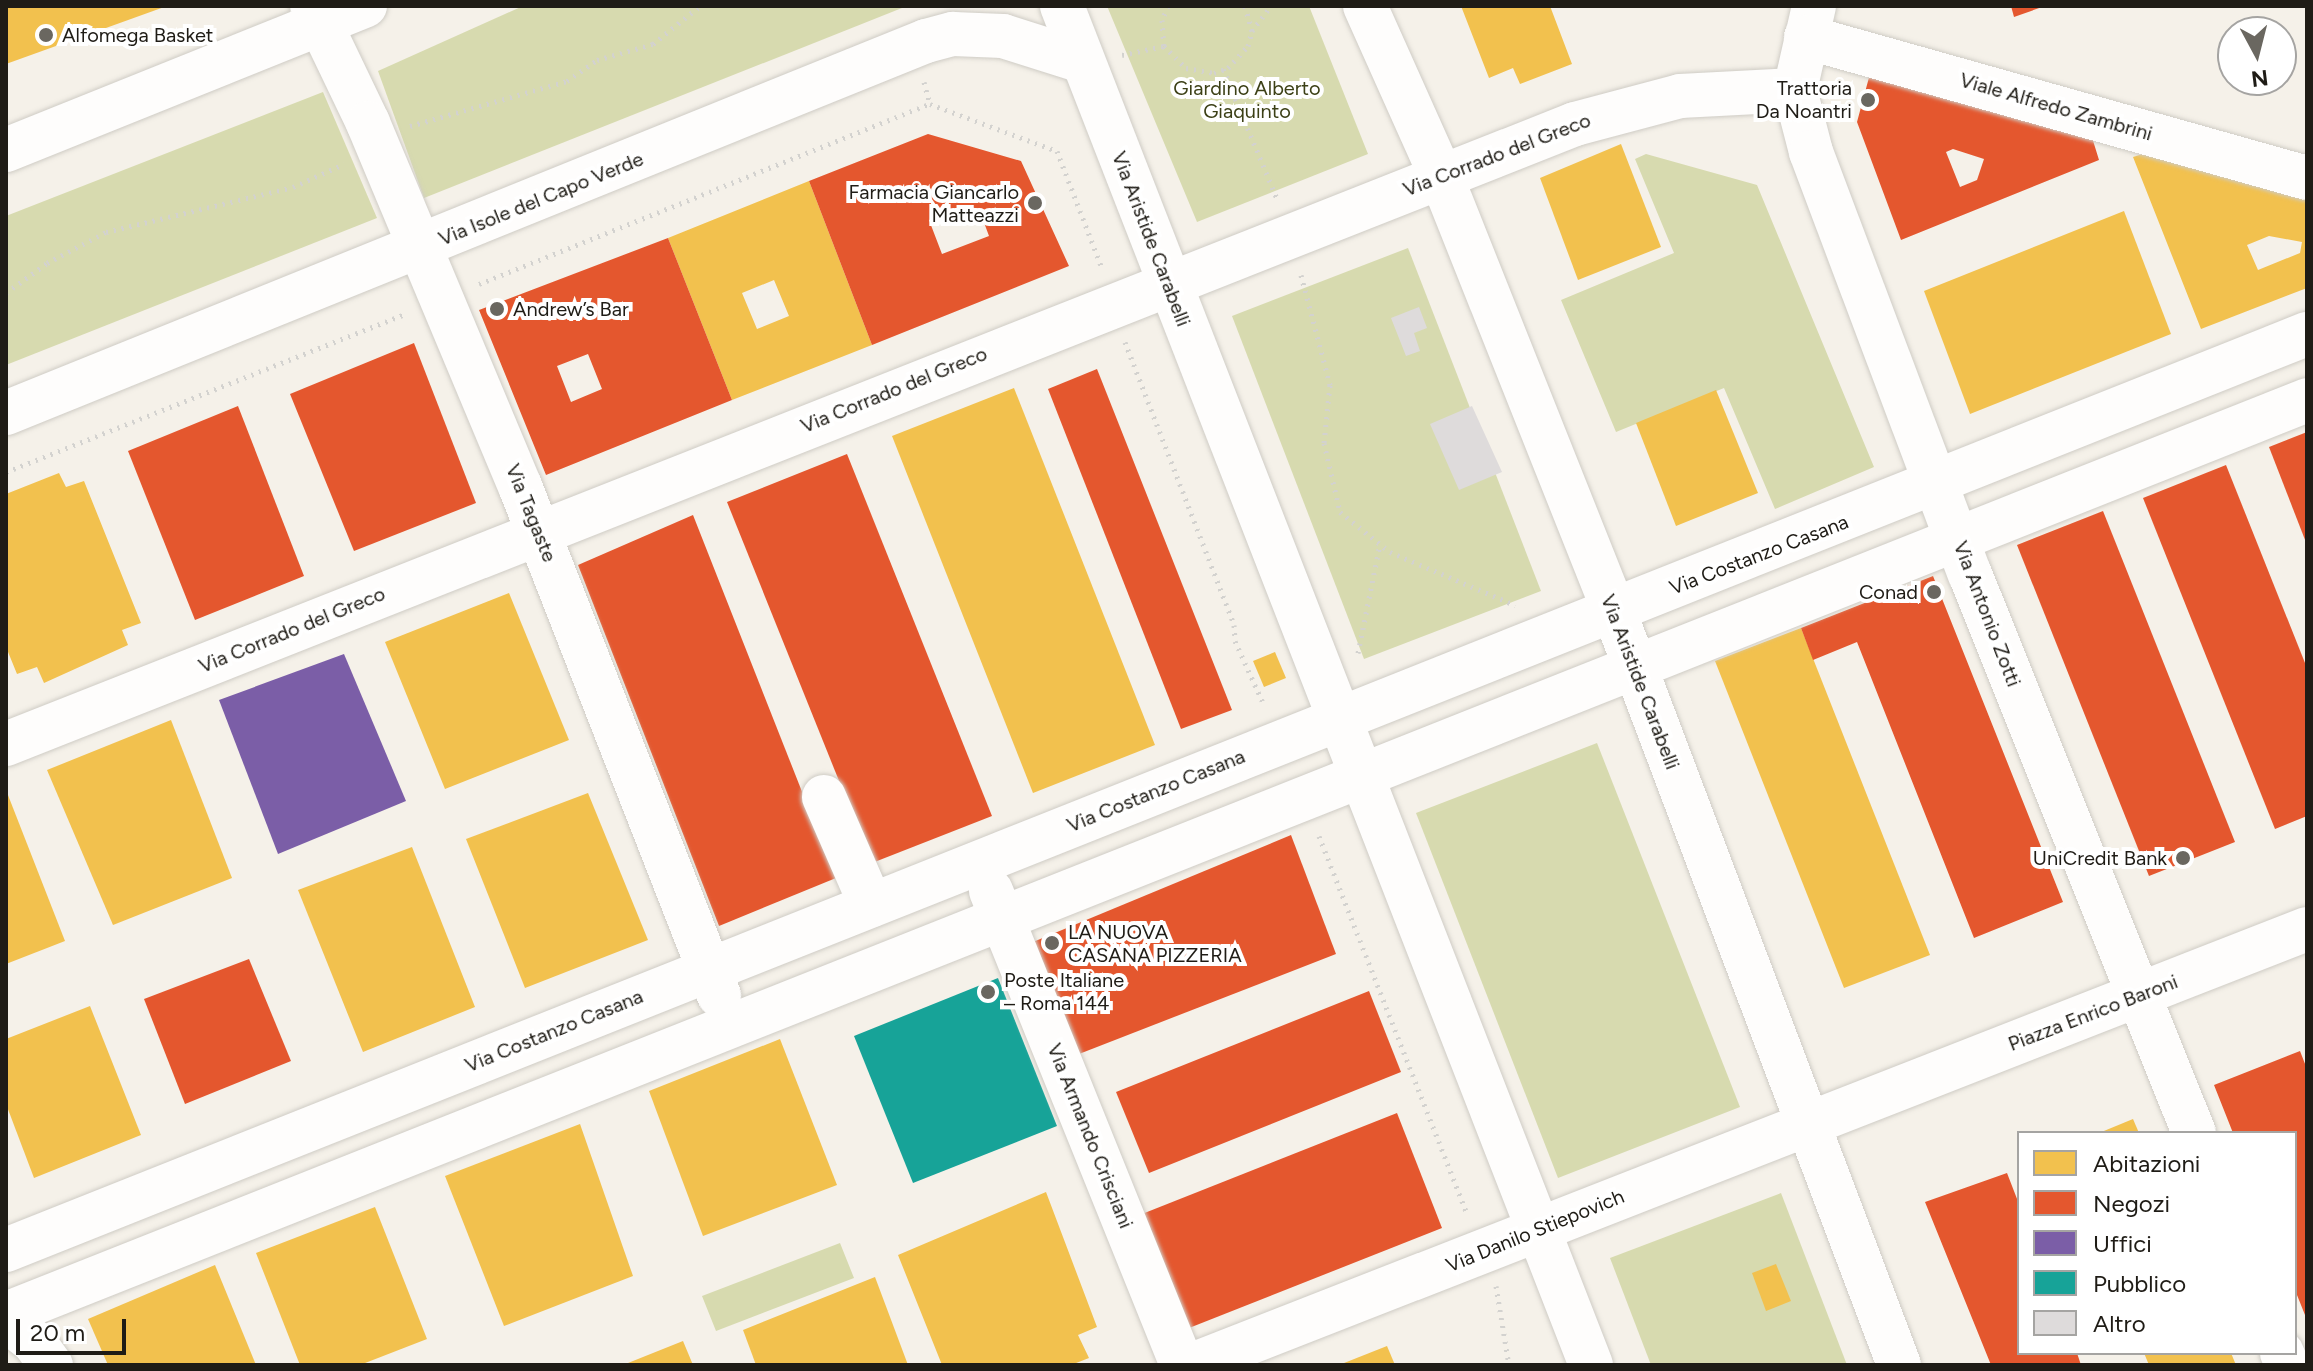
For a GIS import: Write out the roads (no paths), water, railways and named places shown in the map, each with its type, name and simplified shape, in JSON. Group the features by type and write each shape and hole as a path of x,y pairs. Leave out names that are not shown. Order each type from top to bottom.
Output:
{"street":[{"path":"6,150 316,15 365,6"},
{"name":"Via Aristide Carabelli","path":"1062,6 1167,282 1350,713 1361,774 1591,1365"},
{"name":"Via Aristide Carabelli","path":"1365,6 1441,176 1614,611 1899,1365"},
{"name":"Via Tagaste","path":"316,15 422,248 539,532 732,1028"},
{"path":"1795,90 1810,21"},
{"name":"Viale Alfredo Zambrini","path":"1810,21 2307,178"},
{"name":"Via Isole del Capo Verde","path":"6,413 422,248 926,41 953,34 1003,36 1082,61"},
{"name":"Via Corrado del Greco","path":"6,744 1291,233 1626,108 1702,92 1795,90"},
{"name":"Via Antonio Zotti","path":"1795,90 1822,186 1936,486 2193,1131"},
{"name":"Via Costanzo Casana","path":"6,1250 1280,740 1936,486 2307,334"},
{"path":"6,1314 2307,400"},
{"path":"824,797 871,905"},
{"name":"Via Armando Crisciani","path":"979,863 1182,1365"},
{"name":"Piazza Enrico Baroni","path":"1878,1095 2307,929"},
{"name":"Via Danilo Stiepovich","path":"1192,1365 1878,1095"},
{"path":"6,1320 34,1342 51,1365"}],"place":[{"name":"Alfomega Basket","path":"46,35"},
{"name":"Trattoria Da Noantri","path":"1868,100"},
{"name":"Farmacia Giancarlo Matteazzi","path":"1035,203"},
{"name":"Andrew’s Bar","path":"497,309"},
{"name":"Conad","path":"1934,592"},
{"name":"UniCredit Bank","path":"2183,858"},
{"name":"LA NUOVA CASANA PIZZERIA","path":"1052,943"},
{"name":"Poste Italiane – Roma 144","path":"988,992"}],"park label":[{"name":"Giardino Alberto Giaquinto","path":"1247,100"}]}
